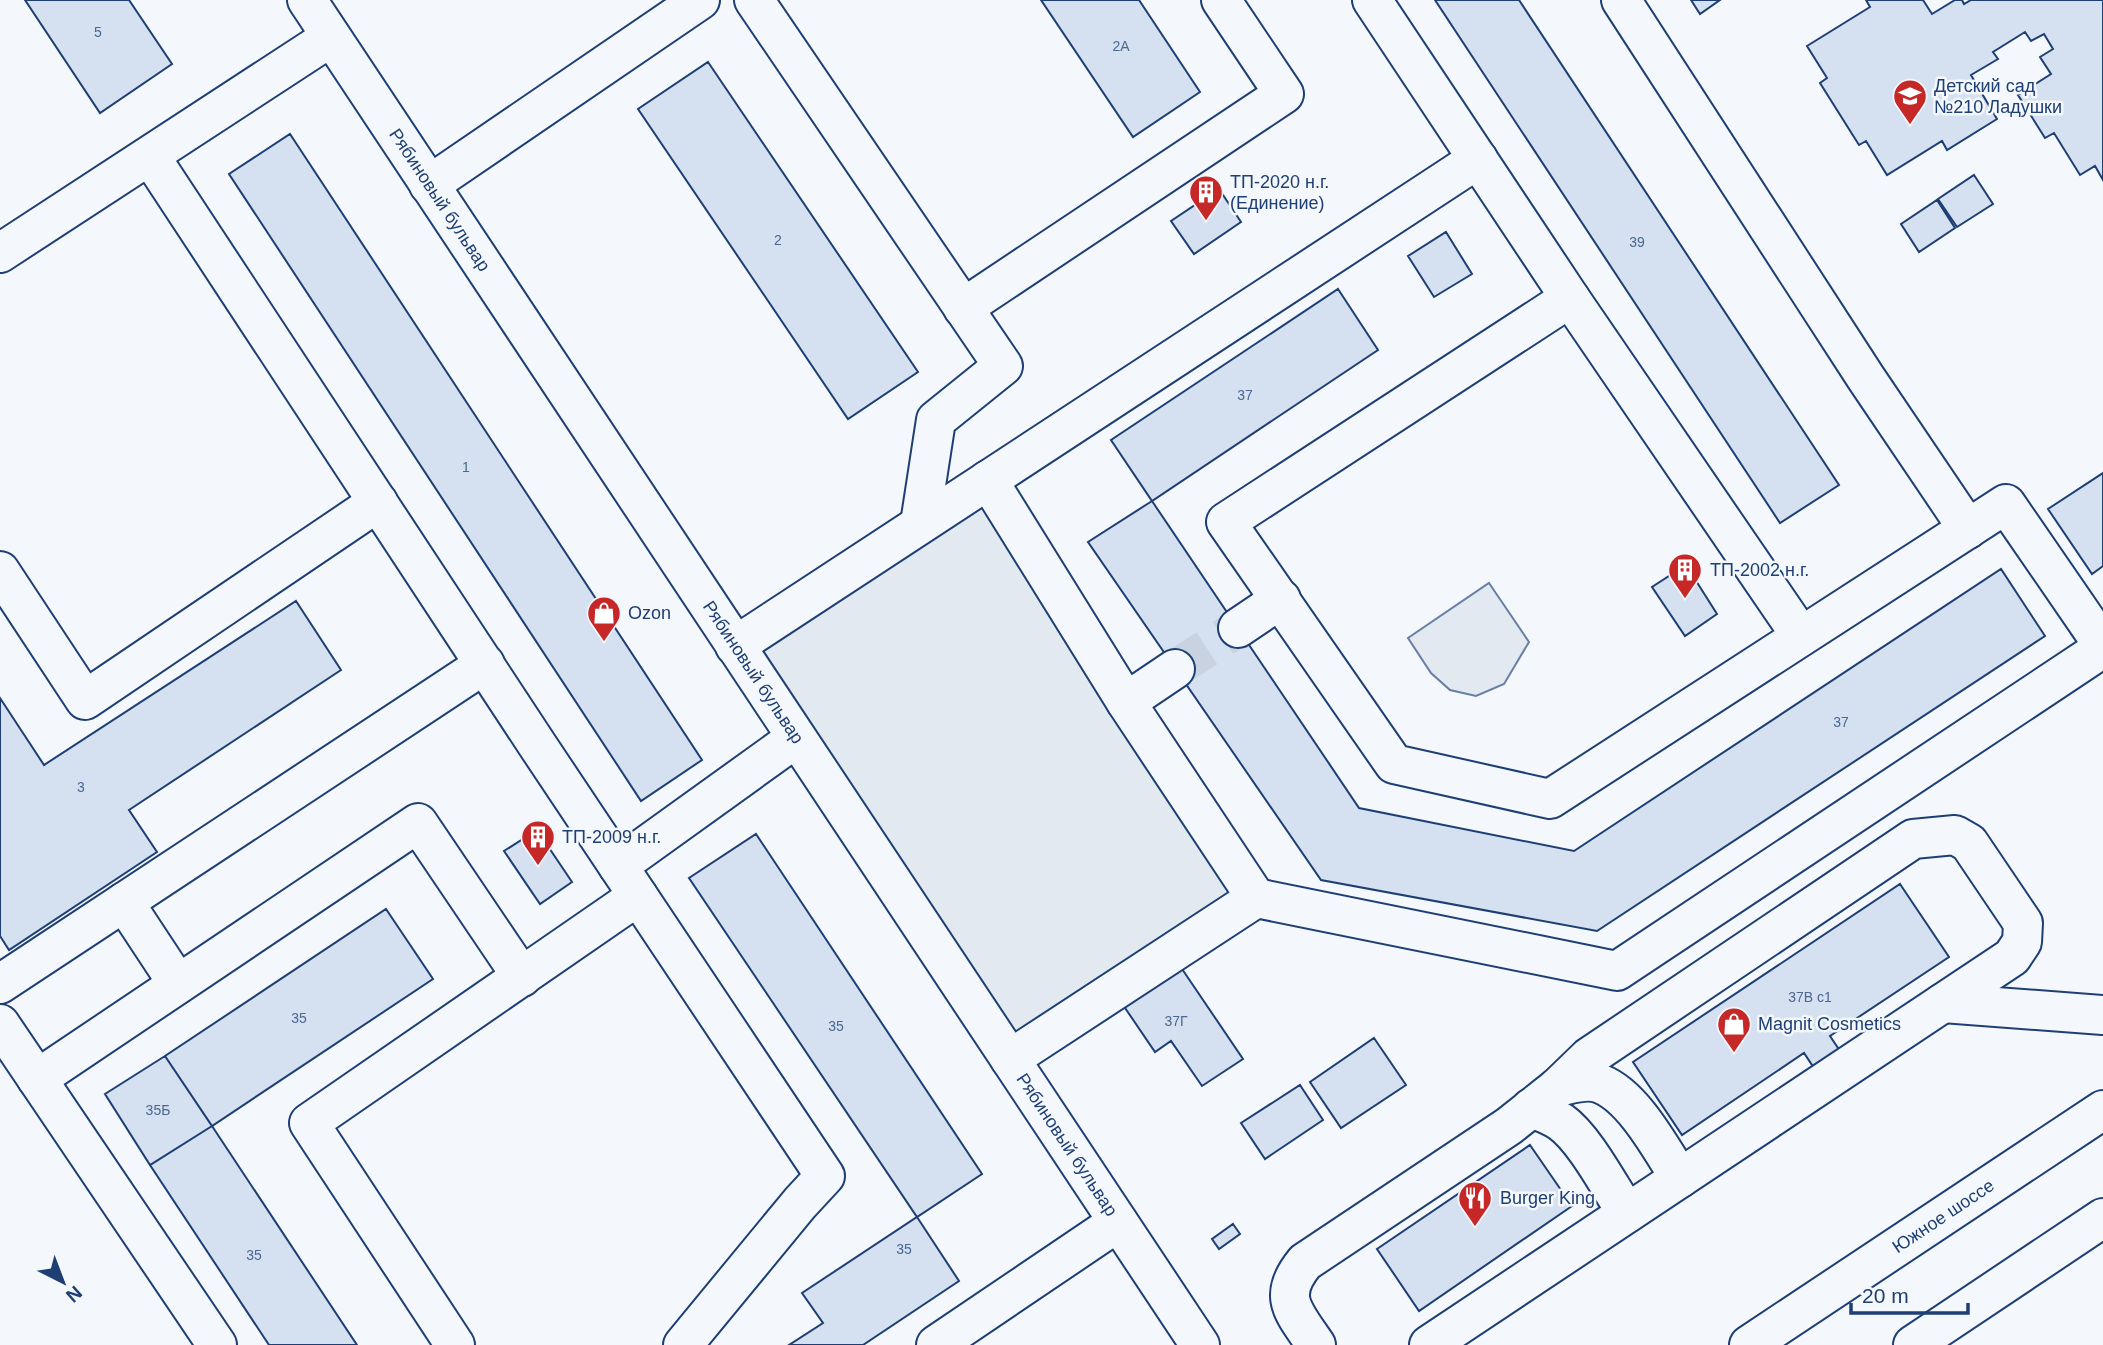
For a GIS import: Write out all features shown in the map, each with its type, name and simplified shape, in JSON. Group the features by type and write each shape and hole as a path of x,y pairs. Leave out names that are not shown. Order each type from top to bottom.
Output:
{"street":[{"name":"Рябиновый бульвар","path":"307,0 1200,1345"},
{"path":"429,185 700,0"},
{"path":"754,0 1003,366 936,420 920,524"},
{"path":"963,309 1284,94 1221,0"},
{"path":"1372,0 1570,298 1801,636"},
{"path":"1621,0 1866,378 1968,529"},
{"path":"0,253 331,37"},
{"path":"150,156 825,1176 683,1345"},
{"path":"736,646 1478,159"},
{"path":"1010,1059 1256,898 1617,971 2103,647 2006,504 1550,799 1394,764 1227,522 1570,298"},
{"path":"988,480 1126,702 1256,898"},
{"path":"0,571 85,700 378,502"},
{"path":"1238,628 1282,599"},
{"path":"0,984 485,664"},
{"path":"1126,702 1175,669"},
{"path":"450,1343 309,1123 522,977 628,881 796,738"},
{"path":"37,1079 418,823 522,977"},
{"path":"1316,1345 1290,1306 1289,1291 1294,1275 1305,1262 1508,1126 1544,1098 1588,1057 1913,839 1955,835 1969,844 2022,923 2022,942 2012,957 1429,1345"},
{"path":"124,902 178,984"},
{"path":"1943,1003 2103,1016"},
{"path":"0,1024 217,1345"},
{"path":"1544,1098 1583,1081 1600,1083 1621,1097 1640,1118 1680,1178"},
{"path":"1544,1098 1548,1114 1577,1136 1627,1213"},
{"name":"Южное шоссе","path":"1749,1345 2103,1110"},
{"path":"1913,1345 2103,1218"},
{"path":"936,1345 1118,1222"}],"shaded area":[{"path":"988,480 1256,898 1010,1059 735,646"},
{"path":"1489,583 1529,642 1504,684 1476,696 1450,690 1431,673 1408,638"}],"building":[{"path":"25,0 129,0 172,64 100,113"},
{"path":"1041,0 1139,0 1200,92 1133,137"},
{"path":"1435,0 1519,0 1839,485 1780,523"},
{"path":"1691,0 1720,0 1700,14"},
{"path":"1866,0 1923,0 1932,14 1955,0 1962,0 1964,4 1971,0 2103,0 2103,180 2095,166 2080,175 2054,133 2045,138 2018,95 2051,74 2040,57 2053,49 2044,34 2031,41 2025,32 1993,52 1998,59 1971,75 1997,119 1947,150 1942,141 1887,175 1866,141 1859,145 1820,83 1827,78 1807,46 1870,7"},
{"path":"708,62 918,372 848,419 638,109"},
{"path":"290,134 702,760 641,801 229,174"},
{"path":"1974,175 1993,204 1957,227 1938,199"},
{"name":"ТП-2020 н.г. (Единение)","path":"1219,189 1241,222 1194,254 1171,221"},
{"path":"1937,200 1955,228 1919,252 1901,224"},
{"path":"1446,232 1472,274 1434,297 1408,256"},
{"path":"1338,289 1378,350 1152,501 1111,440"},
{"path":"2103,473 2103,566 2092,574 2048,509"},
{"path":"1152,501 1359,808 1574,851 2001,569 2045,636 1597,931 1321,880 1088,542"},
{"name":"ТП-2002 н.г.","path":"1686,565 1717,614 1685,636 1652,587"},
{"path":"296,601 341,670 129,810 157,852 9,950 0,936 0,698 44,765"},
{"name":"ТП-2009 н.г.","path":"537,830 572,882 540,904 504,851"},
{"path":"756,834 982,1174 917,1217 689,878"},
{"path":"1900,884 1949,957 1830,1036 1840,1051 1814,1068 1804,1053 1682,1135 1633,1062"},
{"path":"386,909 433,979 212,1126 165,1056"},
{"path":"1178,963 1243,1059 1202,1086 1171,1041 1155,1052 1121,1002"},
{"path":"1374,1038 1406,1085 1341,1128 1310,1082"},
{"path":"165,1056 212,1126 150,1165 105,1094"},
{"path":"1300,1085 1323,1120 1265,1159 1241,1123"},
{"path":"212,1126 357,1345 269,1345 150,1165"},
{"name":"Burger King","path":"1530,1145 1572,1206 1419,1311 1377,1249"},
{"path":"917,1217 959,1281 863,1345 789,1345 823,1323 802,1293"},
{"path":"1233,1224 1240,1234 1219,1249 1212,1239"}],"tunnel":[{"path":"1175,669 1238,628"}],"place":[{"name":"Детский сад №210 Ладушки","path":"1910,126"},
{"name":"ТП-2020 н.г. (Единение)","path":"1206,222"},
{"name":"ТП-2002 н.г.","path":"1685,600"},
{"name":"Ozon","path":"604,643"},
{"name":"ТП-2009 н.г.","path":"538,867"},
{"name":"Magnit Cosmetics","path":"1734,1054"},
{"name":"Burger King","path":"1475,1228"}]}
